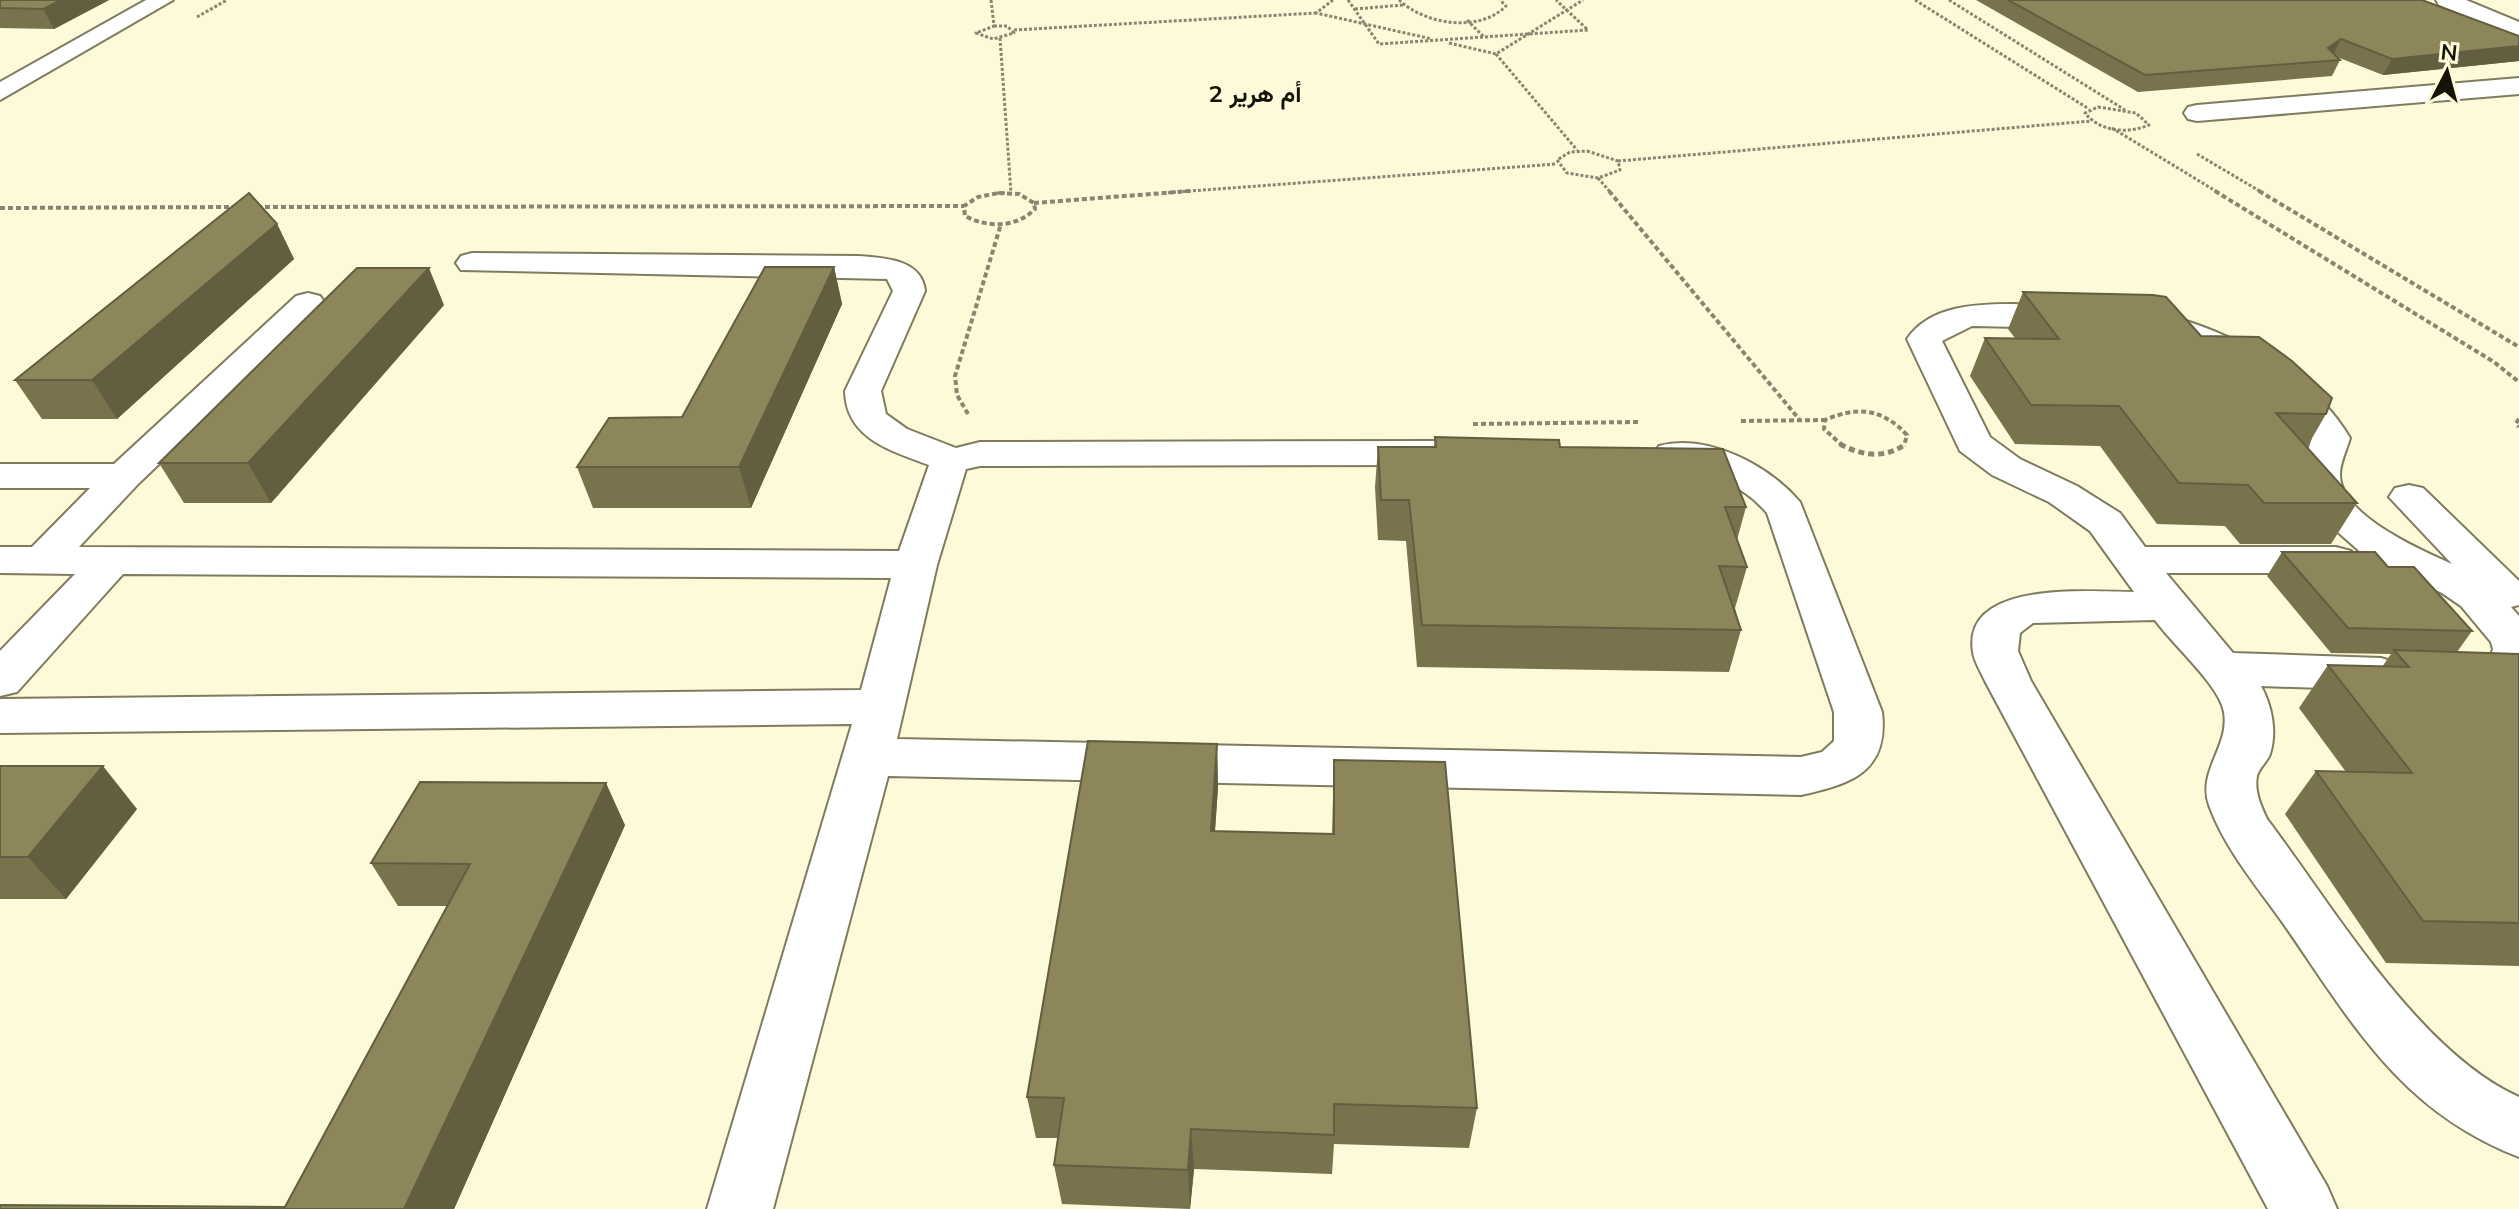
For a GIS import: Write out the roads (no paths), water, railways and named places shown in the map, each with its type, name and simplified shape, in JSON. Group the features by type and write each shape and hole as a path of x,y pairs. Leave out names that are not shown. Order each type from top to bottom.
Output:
{"street":[{"path":"0,92 162,0"},
{"path":"2447,0 2519,30"},
{"path":"2362,77 2402,96"},
{"path":"2197,113 2519,86"},
{"path":"472,263 858,266 898,272 908,281 909,291 863,391 861,405 866,418 879,430 953,460 980,454 1008,453 1481,453"},
{"path":"22,560 124,476 308,303"},
{"path":"2510,612 2406,560 2362,533 2328,502 2320,475 2331,438 2321,420 2222,344 2181,328 2136,319 1975,315 1950,318 1932,327 1924,339 1974,443 2006,467 2086,507 2120,538 2187,632 2240,690 2248,712 2245,754 2232,774 2233,800 2245,829 2393,1035 2435,1079 2493,1118 2519,1128"},
{"path":"868,757 1785,776 1831,770 1853,756 1862,735 1858,712 1786,511 1770,489 1742,470 1707,458 1638,454"},
{"path":"740,1209 868,757 937,488 953,460"},
{"path":"0,476 124,476"},
{"path":"2224,669 2444,676 2513,689 2516,649 2510,612 2409,497"},
{"path":"22,560 916,565"},
{"path":"0,680 112,560"},
{"path":"2134,560 2406,560"},
{"path":"2168,606 2061,606 2022,610 1999,626 1995,651 2008,681 2304,1209"},
{"path":"0,716 879,707"}],"district":[{"name":"أم هرير 2","path":"1255,94"}]}
